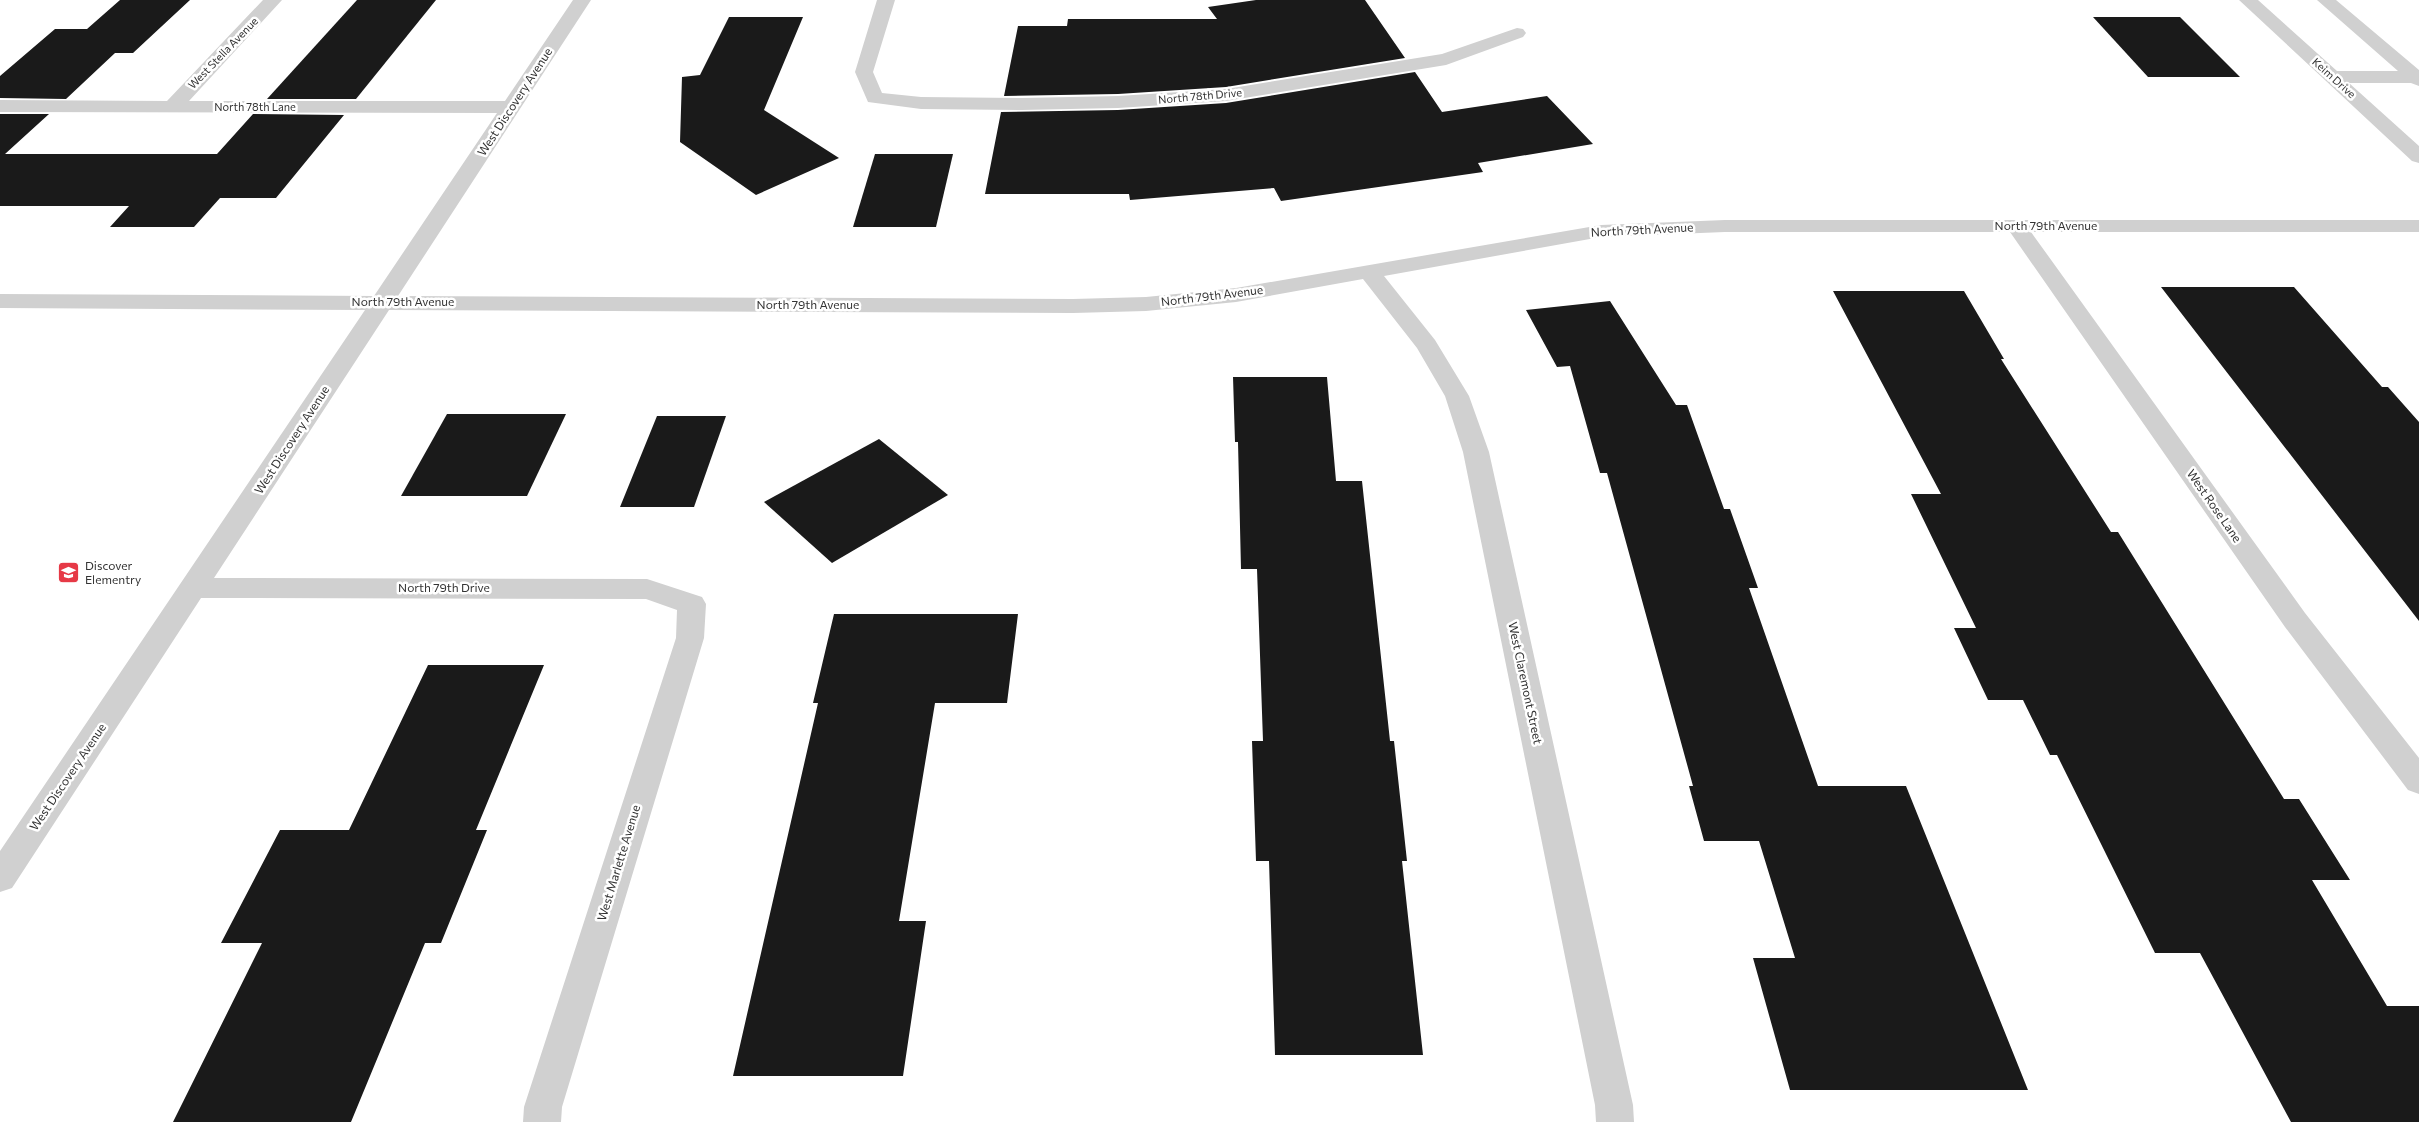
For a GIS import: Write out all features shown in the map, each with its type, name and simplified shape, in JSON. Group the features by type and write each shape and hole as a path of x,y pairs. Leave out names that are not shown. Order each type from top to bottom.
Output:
{"street":[{"name":"West Stella Avenue","path":"172,107 273,0"},
{"name":"West Discovery Avenue","path":"0,878 582,0"},
{"name":"North 78th Drive","path":"886,0 864,72 876,98 921,103 1128,102 1226,95 1340,78 1446,59 1517,33"},
{"name":"Keim Drive","path":"2248,0 2419,157"},
{"path":"2326,0 2418,79"},
{"path":"2333,77 2418,79"},
{"name":"North 78th Lane","path":"0,106 511,107"},
{"name":"North 79th Avenue","path":"0,301 1063,306 1198,300 1236,295 1602,231 1725,226 2419,226"},
{"name":"West Rose Lane","path":"2016,226 2295,620 2419,781"},
{"name":"West Claremont Street","path":"1368,271 1428,345 1457,396 1476,452 1612,1096 1615,1122"},
{"name":"North 79th Drive","path":"194,588 647,589 692,604"},
{"name":"West Marlette Avenue","path":"542,1122 543,1107 690,638 692,604"}],"building":[{"path":"120,0 190,0 133,53 115,53 66,99 0,98 0,76 55,29 87,29"},
{"path":"357,0 436,0 356,99 267,99"},
{"path":"1256,0 1365,0 1405,58 1226,87 1118,94 1004,96 1018,26 1067,26 1068,19 1217,19 1208,7"},
{"path":"729,17 803,17 764,110 839,158 756,195 680,142 682,77 700,75"},
{"path":"2093,17 2180,17 2240,77 2148,77"},
{"path":"1415,72 1442,112 1547,96 1593,144 1478,163 1483,172 1281,201 1274,188 1130,200 1129,194 985,194 1001,112 1118,110 1226,103"},
{"path":"0,114 49,114 5,154 217,154 253,114 344,115 276,198 220,198 194,227 110,227 129,206 0,206"},
{"path":"875,154 953,154 936,227 853,227"},
{"path":"2161,287 2294,287 2382,387 2388,387 2419,422 2419,621"},
{"path":"1833,291 1964,291 2004,359 2001,359 2111,532 2118,532 2284,799 2299,799 2350,880 2312,880 2387,1006 2419,1006 2419,1122 2291,1122 2200,953 2155,953 2057,755 2050,755 2023,700 1988,700 1954,628 1976,628 1911,494 1941,494"},
{"path":"1610,301 1676,405 1687,405 1724,509 1730,509 1758,588 1749,588 1818,786 1906,786 2028,1090 1790,1090 1753,958 1795,958 1759,841 1704,841 1689,786 1693,786 1607,473 1600,473 1570,366 1557,367 1526,310"},
{"path":"1233,377 1327,377 1336,481 1362,481 1390,741 1394,741 1407,861 1402,861 1423,1055 1275,1055 1269,861 1256,861 1252,741 1263,741 1257,569 1241,569 1238,442 1235,442"},
{"path":"447,414 566,414 527,496 401,496"},
{"path":"657,416 726,416 694,507 620,507"},
{"path":"879,439 948,495 832,563 764,502"},
{"path":"834,614 1018,614 1007,703 935,703 899,921 926,921 903,1076 733,1076 818,703 813,703"},
{"path":"428,665 544,665 476,830 487,830 441,943 425,943 351,1122 173,1122 262,943 221,943 280,830 349,830"}],"place":[{"name":"Discover Elementry","path":"69,573"}]}
